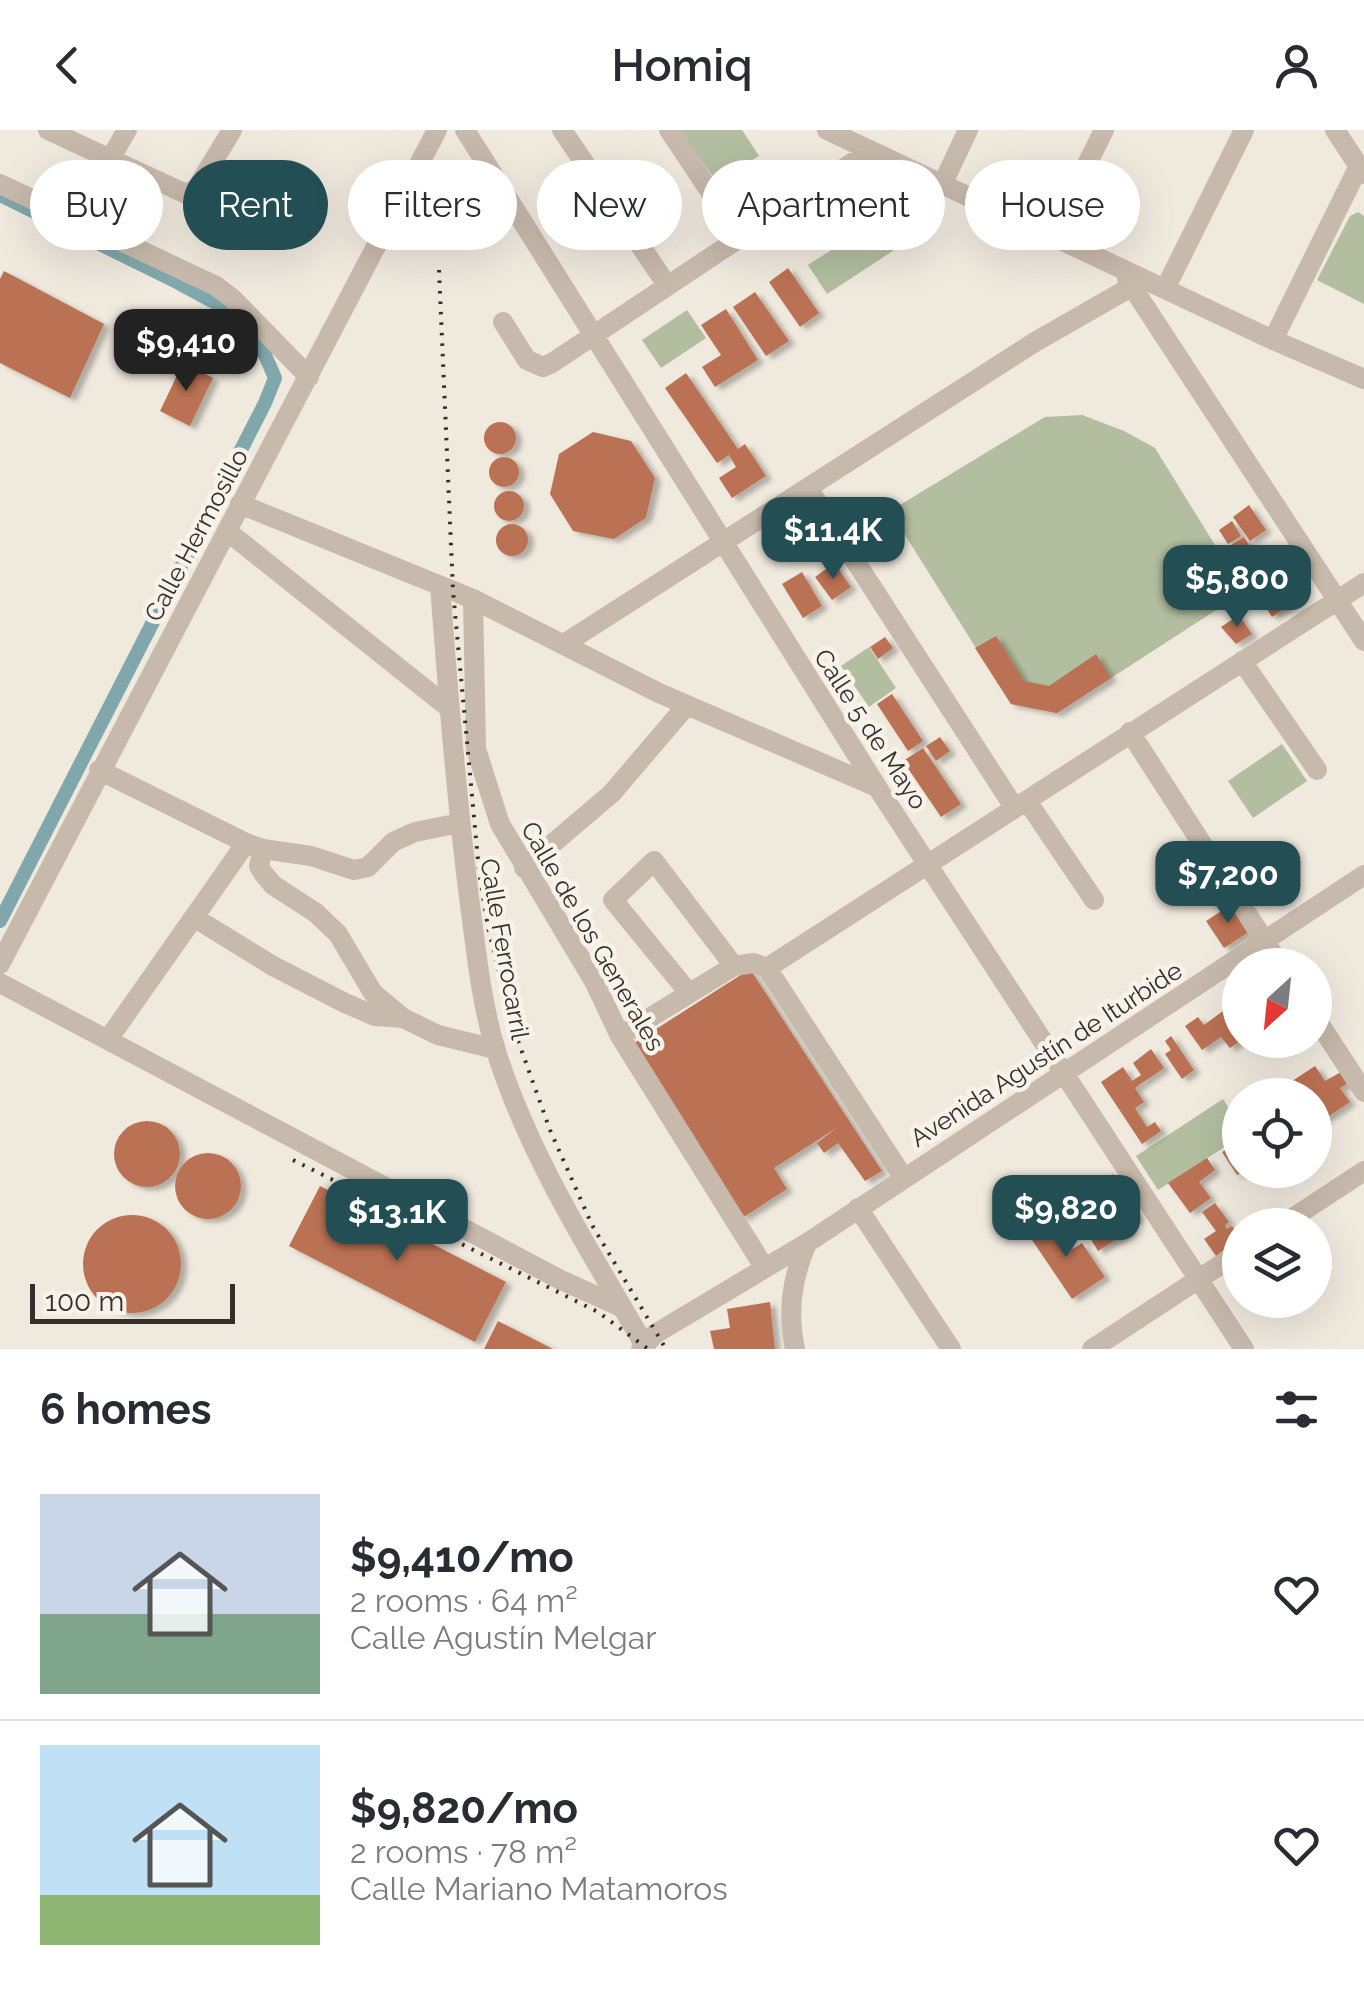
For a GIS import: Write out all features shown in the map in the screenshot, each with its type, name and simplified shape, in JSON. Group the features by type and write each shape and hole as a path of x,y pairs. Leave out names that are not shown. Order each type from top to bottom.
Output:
{"street":[{"path":"48,130 180,192 192,192 232,130"},
{"path":"110,159 127,130"},
{"name":"Calle Hermosillo","path":"0,964 437,130"},
{"name":"Calle 5 de Mayo","path":"465,130 877,787 1244,1349"},
{"path":"562,130 667,285"},
{"path":"669,130 702,180"},
{"path":"827,130 889,160"},
{"path":"945,179 968,130"},
{"path":"1089,160 1104,130"},
{"path":"1164,290 1244,130"},
{"path":"1273,340 1362,170 1335,130"},
{"path":"856,160 870,151"},
{"path":"0,184 216,286 234,299 309,376"},
{"path":"503,322 534,365 543,367 594,337 717,250"},
{"path":"1075,250 1126,278 1164,290 1364,379"},
{"path":"564,644 1035,342 1126,278"},
{"path":"1126,278 1364,641"},
{"path":"808,488 1021,804 1094,900"},
{"path":"240,504 472,599 687,705 877,787"},
{"path":"227,530 449,708"},
{"path":"767,968 1364,583"},
{"name":"Calle Ferrocarril","path":"440,586 460,824 480,977 496,1049 544,1162 643,1348"},
{"name":"Calle de los Generales","path":"472,599 476,749 500,824 594,980 620,1036 764,1267"},
{"path":"1242,661 1317,770"},
{"path":"524,868 612,794 687,705"},
{"path":"1130,732 1269,948"},
{"path":"100,770 255,846 311,856 354,870 368,866 393,842 415,832 460,824"},
{"path":"109,1038 195,918 255,846"},
{"path":"255,846 263,874 338,934 373,993 403,1018 438,1035 496,1049"},
{"path":"690,993 612,900 654,861 734,966"},
{"name":"Avenida Agustín de Iturbide","path":"643,1348 655,1334 807,1243 1364,875"},
{"path":"195,918 273,966 345,1003 375,1016 403,1018"},
{"path":"620,1036 734,966 754,964 767,968 903,1177"},
{"path":"0,982 561,1280 623,1308"},
{"path":"1332,1044 1364,1092"},
{"path":"1308,1208 1364,1171"},
{"path":"858,1208 951,1349"},
{"path":"795,1349 790,1311 792,1289 807,1243"},
{"path":"561,1280 596,1261"},
{"path":"1092,1349 1222,1264"}],"green space":[{"path":"679,130 742,130 759,156 753,160 702,161"},
{"path":"1358,212 1364,216 1364,304 1317,280 1350,216"},
{"path":"831,250 894,250 827,294 808,265"},
{"path":"687,310 706,338 661,368 642,340"},
{"path":"1082,415 1155,448 1244,592 1057,713 1011,704 890,511 1045,417"},
{"path":"869,647 896,688 869,707 841,666"},
{"path":"1282,744 1307,781 1253,818 1228,781"},
{"path":"1222,1100 1222,1149 1158,1190 1136,1156"}],"building":[{"path":"788,268 819,313 800,327 769,282"},
{"path":"4,271 104,324 70,398 0,363 0,279"},
{"path":"755,292 789,341 766,356 733,307"},
{"path":"726,309 758,360 715,387 702,367 721,355 701,325"},
{"path":"183,363 213,378 190,426 160,411"},
{"path":"686,373 738,449 745,444 766,476 732,498 719,478 736,467 729,455 717,463 665,388"},
{"path":"500,422 511,427 516,438 511,449 500,454 489,449 484,438 489,427"},
{"path":"593,432 631,441 655,478 646,518 614,539 573,531 550,494 559,454"},
{"path":"504,457 515,461 519,472 515,483 504,487 493,483 489,472 493,461"},
{"path":"509,491 520,495 524,506 520,517 509,521 498,517 494,506 498,495"},
{"path":"1249,505 1266,530 1250,541 1233,517"},
{"path":"1232,521 1241,536 1228,544 1219,530"},
{"path":"512,524 523,529 528,540 523,551 512,556 501,551 496,540 501,529"},
{"path":"1244,537 1288,606 1272,617 1228,547"},
{"path":"834,563 851,587 832,600 815,577"},
{"path":"802,572 822,606 803,618 782,584"},
{"path":"1239,615 1252,634 1236,644 1221,627"},
{"path":"996,636 1024,681 1049,686 1096,654 1111,678 1057,713 1011,704 975,648"},
{"path":"885,637 893,648 878,659 870,647"},
{"path":"892,694 923,741 908,751 877,704"},
{"path":"940,737 950,751 936,761 926,746"},
{"path":"923,748 961,804 941,817 903,761"},
{"path":"1231,905 1249,932 1224,948 1206,921"},
{"path":"750,969 882,1171 865,1181 838,1143 824,1153 817,1143 838,1127 774,1168 787,1189 742,1218 631,1045"},
{"path":"1222,1012 1222,1038 1202,1050 1185,1026 1198,1017 1204,1025"},
{"path":"1171,1036 1194,1070 1182,1079 1165,1054 1171,1050 1165,1041"},
{"path":"1151,1049 1164,1068 1135,1088 1144,1102 1135,1108 1147,1127 1155,1122 1161,1131 1142,1144 1101,1082 1123,1067 1132,1081 1141,1075 1133,1063"},
{"path":"1315,1066 1323,1078 1297,1078"},
{"path":"1341,1072 1348,1083 1340,1088 1350,1102 1332,1114 1330,1078"},
{"path":"147,1121 170,1131 180,1154 170,1177 147,1187 124,1177 114,1154 124,1131"},
{"path":"208,1153 231,1163 241,1186 231,1209 208,1219 185,1209 175,1186 185,1163"},
{"path":"1207,1158 1215,1170 1199,1182 1211,1198 1190,1213 1168,1183"},
{"path":"1113,1174 1121,1185 1083,1211 1075,1199"},
{"path":"320,1186 506,1282 475,1342 289,1246"},
{"path":"1215,1203 1222,1212 1222,1251 1216,1256 1204,1239 1216,1231 1202,1212"},
{"path":"1132,1208 1138,1218 1128,1225 1131,1230 1098,1251 1089,1236"},
{"path":"132,1215 151,1219 166,1230 177,1245 181,1264 177,1283 166,1298 151,1309 132,1313 113,1309 98,1298 87,1283 83,1264 87,1245 98,1230 113,1219"},
{"path":"1046,1218 1062,1243 1067,1239 1073,1249 1082,1243 1105,1277 1072,1299 1026,1231"},
{"path":"770,1302 775,1349 714,1349 710,1331 730,1328 727,1309"},
{"path":"498,1321 553,1349 484,1349"}],"waterway":[{"path":"0,195 234,313 265,355 275,378 0,921"}],"railway":[{"path":"439,270 453,591 479,871 488,927 511,1021 550,1130 592,1225 666,1349"},
{"path":"293,1160 598,1312 648,1349"}]}
